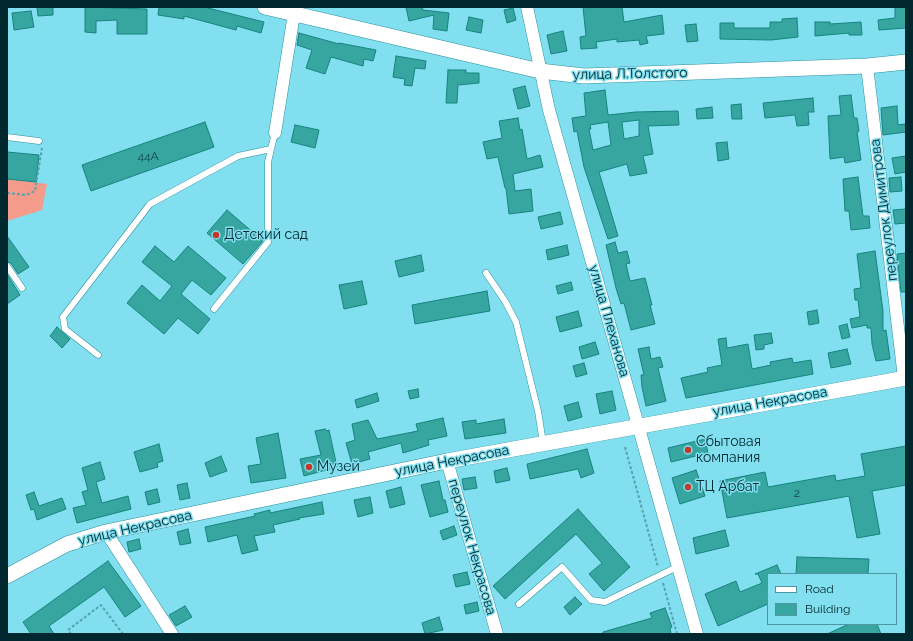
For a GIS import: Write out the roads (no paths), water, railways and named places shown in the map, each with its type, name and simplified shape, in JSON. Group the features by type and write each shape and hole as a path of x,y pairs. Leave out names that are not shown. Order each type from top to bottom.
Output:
{"street":[{"name":"улица Л.Толстого","path":"265,7 540,71 584,76 626,76 867,66 906,62"},
{"name":"улица Плеханова","path":"527,7 540,71 677,567 697,634"},
{"path":"275,133 294,14"},
{"name":"переулок Димитрова","path":"867,66 905,378"},
{"name":"улица Некрасова","path":"7,576 67,544 106,532 447,461 905,378"},
{"name":"переулок Некрасова","path":"447,461 497,634"},
{"path":"106,532 172,634"}],"lane":[{"path":"214,309 268,242 268,162 275,133"},
{"path":"7,138 40,141"},
{"path":"98,355 65,329 63,317 150,204 238,156 271,149"},
{"path":"7,266 22,288"},
{"path":"486,273 506,301 516,322 538,411 544,443"},
{"path":"519,604 562,568 591,600 605,602 677,567"}],"place":[{"name":"Детский сад","path":"216,235"},
{"name":"Сбытовая компания","path":"688,450"},
{"name":"Музей","path":"309,467"},
{"name":"ТЦ Арбат","path":"688,487"}]}
